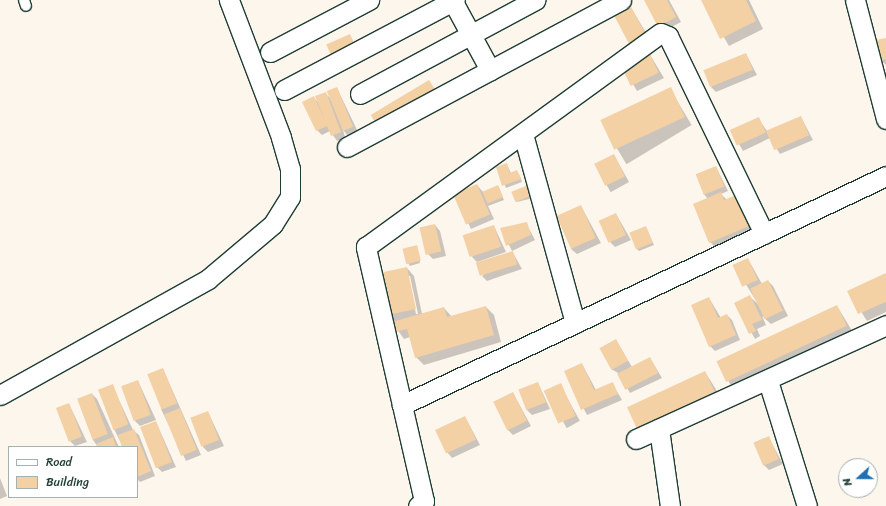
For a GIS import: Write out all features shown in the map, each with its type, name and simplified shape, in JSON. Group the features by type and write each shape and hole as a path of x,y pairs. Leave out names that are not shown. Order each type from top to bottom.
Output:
{"street":[{"path":"0,395 208,279 273,224 290,196 290,169 281,137 229,0"},
{"path":"270,52 369,0"},
{"path":"284,90 453,0 490,70"},
{"path":"360,94 535,0"},
{"path":"347,148 621,0"},
{"path":"855,0 886,119"},
{"path":"418,506 424,502 366,247 523,134 656,35 665,34 764,234"},
{"path":"523,134 575,323"},
{"path":"402,405 886,176"},
{"path":"636,439 768,381 886,325"},
{"path":"768,381 807,506"},
{"path":"659,429 670,506"}],"building":[{"path":"644,0 667,0 676,17 658,27"},
{"path":"701,0 746,0 756,21 720,39"},
{"path":"630,5 646,35 629,44 613,14"},
{"path":"350,34 355,45 331,56 326,45"},
{"path":"886,38 886,59 880,61 876,40"},
{"path":"649,52 659,73 631,86 621,65"},
{"path":"746,53 753,70 710,87 703,70"},
{"path":"429,80 435,90 377,125 371,115"},
{"path":"337,87 353,127 343,131 327,91"},
{"path":"671,87 685,117 614,150 600,120"},
{"path":"326,92 341,132 331,136 327,126 316,131 302,102 314,96 325,121 315,96"},
{"path":"801,116 809,135 774,150 766,131"},
{"path":"759,117 766,133 737,146 730,130"},
{"path":"614,154 625,176 605,186 594,164"},
{"path":"507,163 510,173 517,170 521,179 502,186 496,167"},
{"path":"716,166 724,186 704,195 696,174"},
{"path":"477,184 490,214 466,225 453,194"},
{"path":"498,185 503,197 487,204 482,192"},
{"path":"528,185 532,195 515,202 511,192"},
{"path":"721,192 724,200 736,195 749,226 709,243 693,204"},
{"path":"581,205 596,238 571,249 556,216"},
{"path":"616,213 626,235 608,243 599,221"},
{"path":"527,222 531,235 506,246 500,228"},
{"path":"435,224 441,251 426,255 419,228"},
{"path":"494,225 501,247 470,257 463,235"},
{"path":"646,226 653,243 636,249 629,233"},
{"path":"417,245 421,261 406,264 402,249"},
{"path":"513,251 517,264 480,276 476,262"},
{"path":"748,258 758,280 742,287 732,265"},
{"path":"407,267 416,309 386,316 377,273"},
{"path":"886,273 886,302 858,314 847,291"},
{"path":"768,280 783,311 765,319 750,289"},
{"path":"750,295 762,320 752,324 756,331 749,334 734,303"},
{"path":"709,297 718,318 727,314 736,335 709,347 691,305"},
{"path":"837,305 847,326 726,382 716,361"},
{"path":"486,306 494,335 415,358 407,329 395,332 392,322 444,307 447,317"},
{"path":"616,339 628,361 612,370 599,348"},
{"path":"650,357 658,373 625,390 617,374"},
{"path":"582,363 594,390 613,382 618,394 581,410 564,371"},
{"path":"163,368 177,403 161,410 147,374"},
{"path":"705,371 715,392 637,428 627,407"},
{"path":"138,380 151,415 134,421 121,386"},
{"path":"538,382 546,403 526,410 518,390"},
{"path":"561,383 576,416 558,424 544,391"},
{"path":"113,384 128,424 113,430 98,390"},
{"path":"513,392 527,421 507,430 493,402"},
{"path":"92,393 108,434 93,440 77,399"},
{"path":"69,403 82,437 69,442 56,408"},
{"path":"180,408 197,450 181,456 164,414"},
{"path":"208,411 219,440 201,447 190,418"},
{"path":"465,416 476,440 446,454 435,430"},
{"path":"156,421 172,462 156,468 140,427"},
{"path":"134,429 151,471 138,477 138,446 122,446 118,435"},
{"path":"769,436 779,459 763,466 753,443"},
{"path":"113,437 116,446 97,446 96,444"}]}
